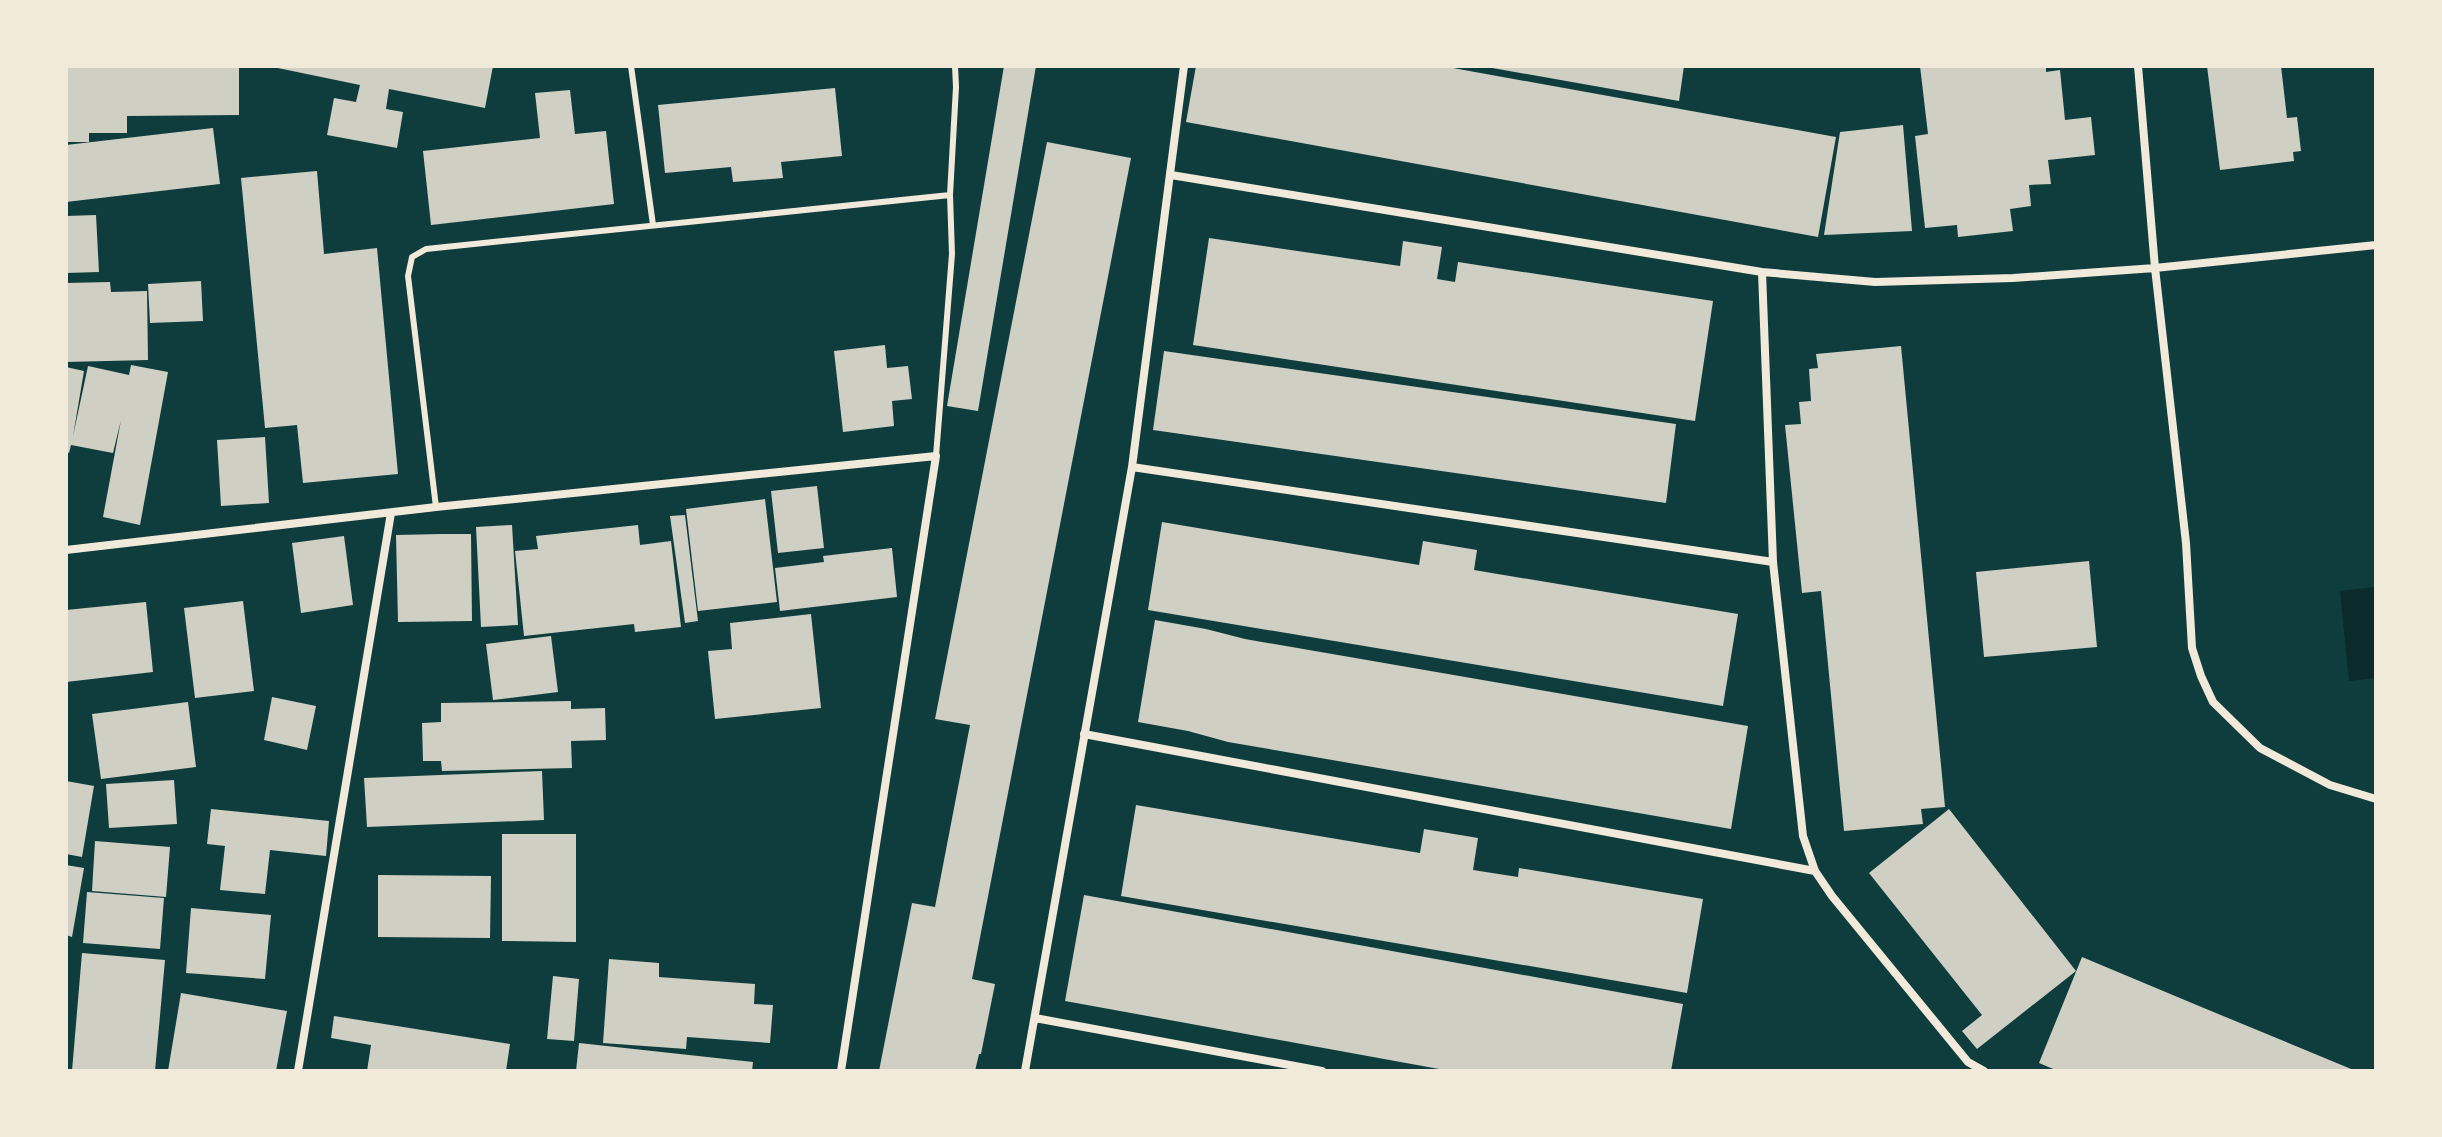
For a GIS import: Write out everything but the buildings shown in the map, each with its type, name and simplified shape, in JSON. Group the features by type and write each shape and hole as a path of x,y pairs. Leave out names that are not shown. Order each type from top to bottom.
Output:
{"street":[{"path":"1025,1071 1132,467 1184,66"},
{"path":"2138,66 2155,268 2186,543 2192,648 2201,676 2213,702 2260,748 2330,785 2376,799"},
{"path":"1171,175 1762,272 1875,282 2013,278 2155,268 2376,245"},
{"path":"1762,272 1773,562 1803,836 1815,871 1832,896 1968,1067 1984,1071"},
{"path":"66,550 436,507 936,456 841,1071"},
{"path":"1132,467 1773,562"},
{"path":"298,1071 391,513"},
{"path":"1084,734 1815,871"},
{"path":"1035,1018 1322,1071"}],"lane":[{"path":"631,66 653,225"},
{"path":"936,456 952,254 950,195 955,66"},
{"path":"436,507 408,276 412,257 426,249 950,195"}],"water":[{"path":"2376,587 2376,678 2349,681 2340,591"}]}
